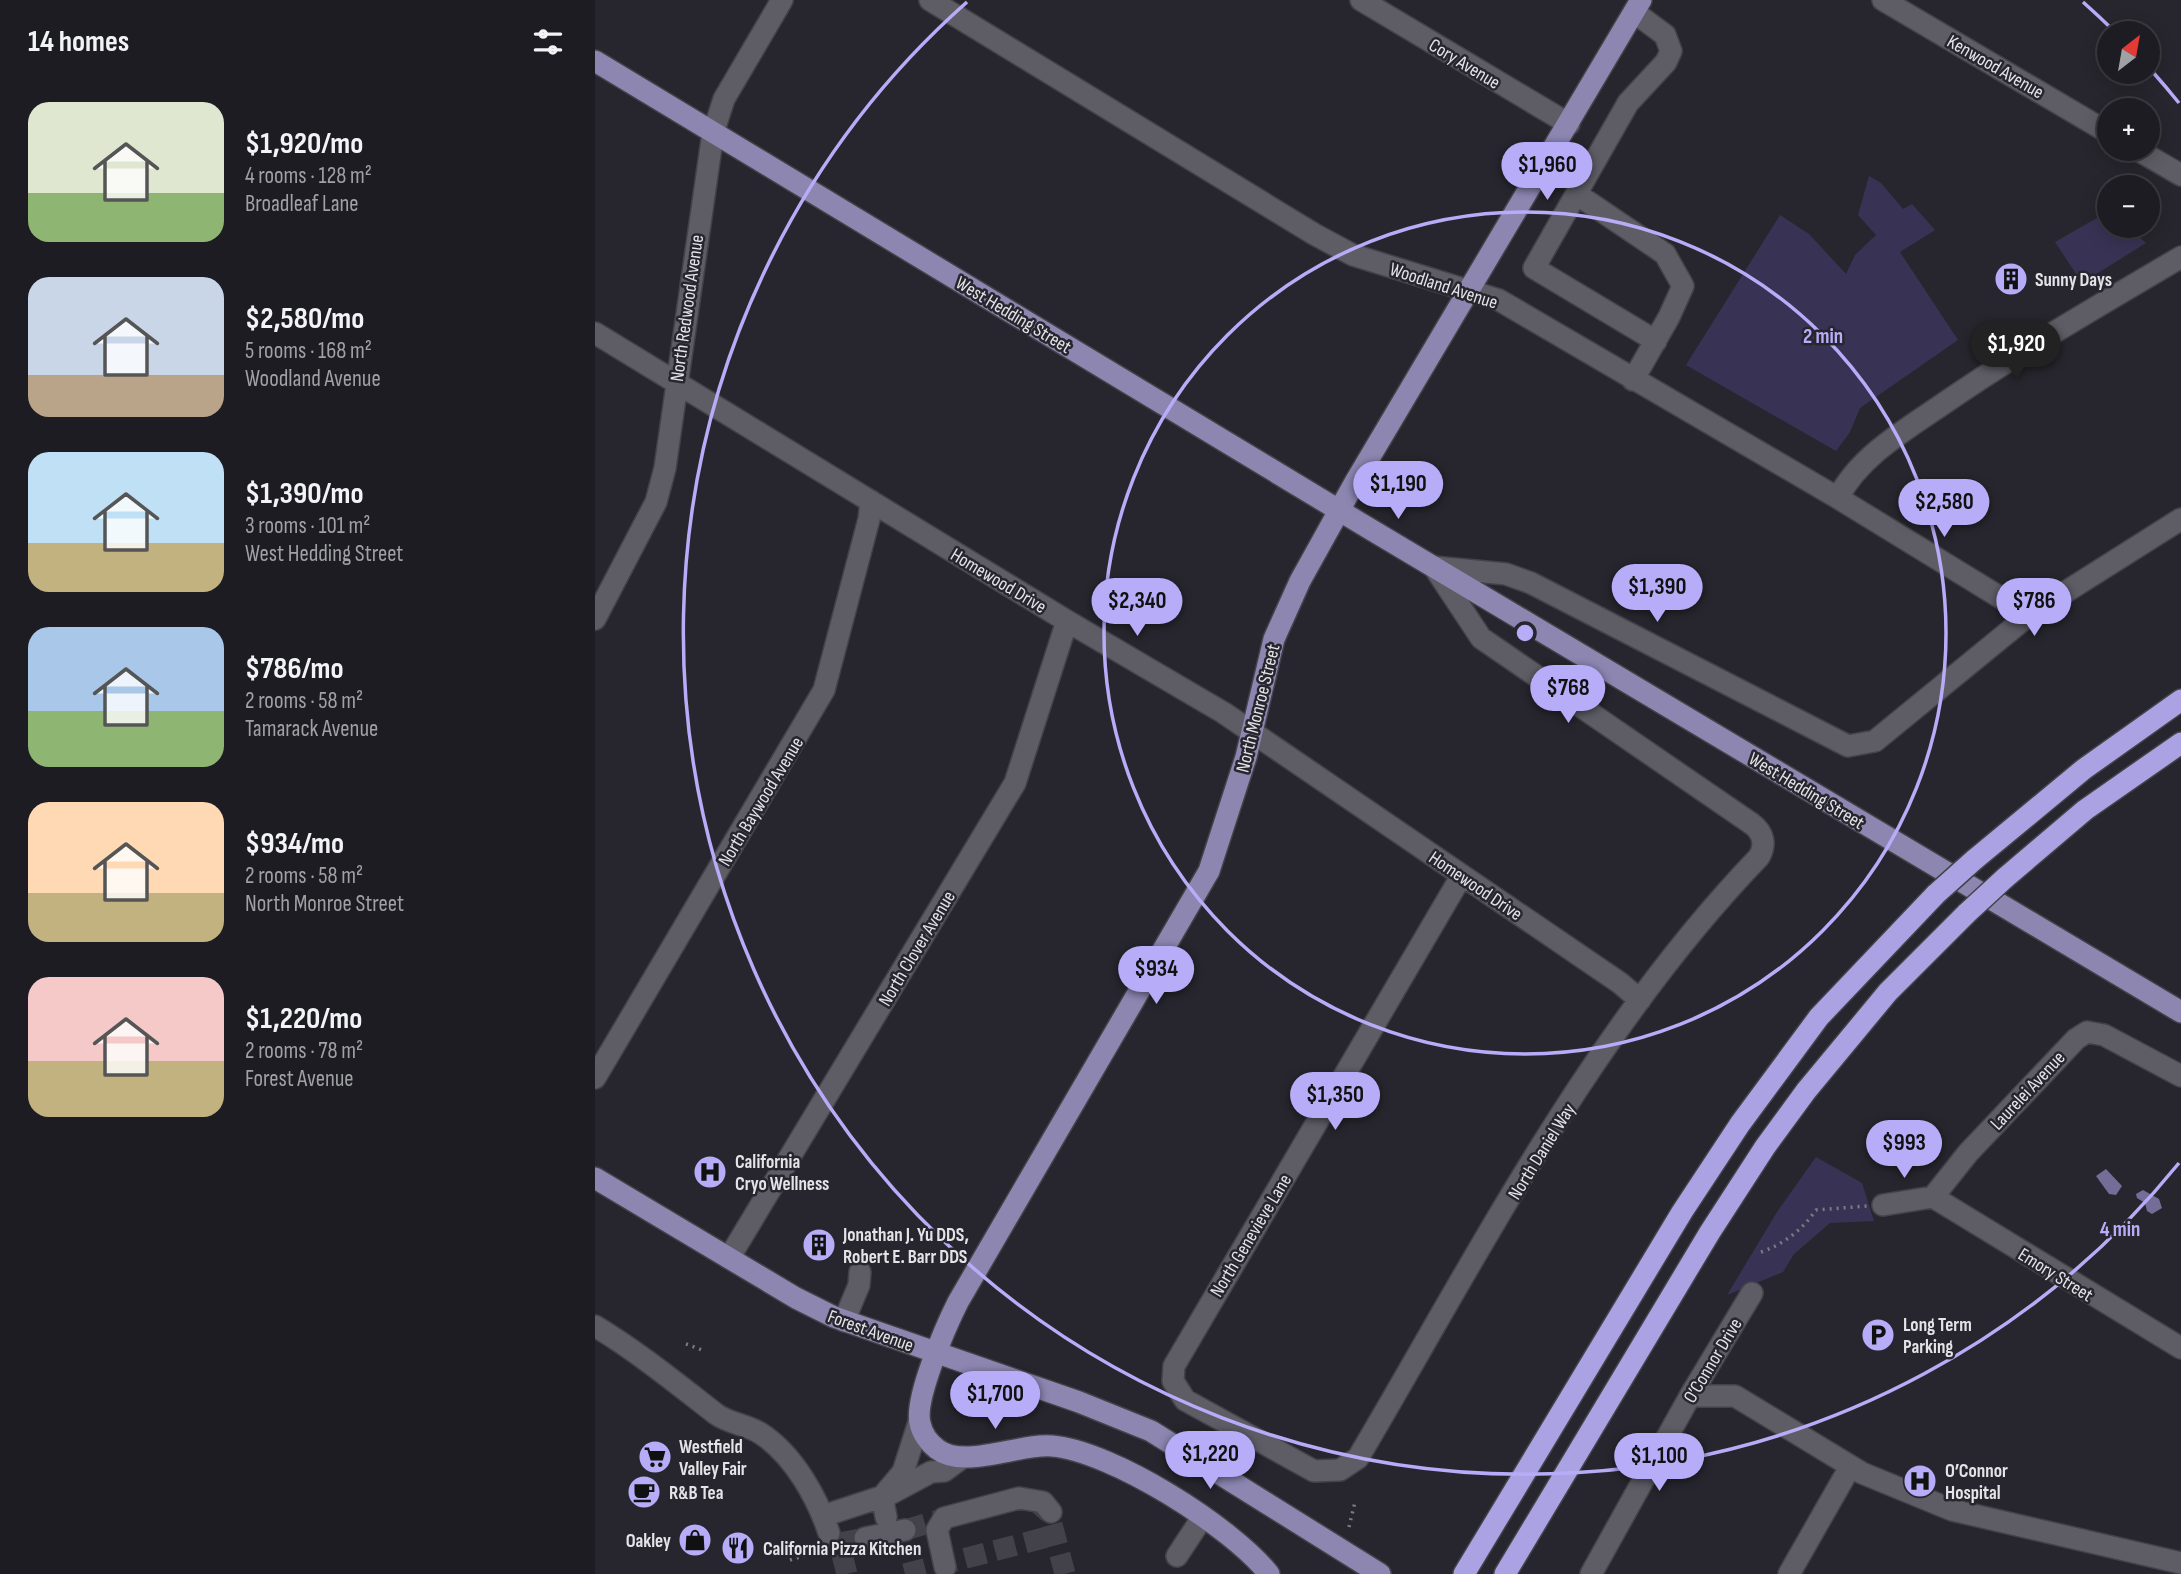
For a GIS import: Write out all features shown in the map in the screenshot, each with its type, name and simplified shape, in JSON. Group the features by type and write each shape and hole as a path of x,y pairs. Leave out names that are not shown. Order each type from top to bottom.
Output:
{"highway":[{"path":"1464,1574 1682,1212 1753,1104 1819,1017 1936,894 1974,860 2084,769 2181,700"},
{"path":"1505,1574 1710,1232 1765,1147 1872,1011 1967,913 2005,878 2085,810 2181,743"}],"main road":[{"name":"North Monroe Street","path":"919,1422 919,1408 948,1322 1209,872 1229,818 1273,639 1300,581 1355,482 1638,6"},
{"name":"West Hedding Street","path":"595,61 1340,511 2181,1013"},
{"name":"Forest Avenue","path":"595,1178 796,1298 844,1321 1079,1402 1151,1431 1380,1574"},
{"path":"919,1422 925,1435 939,1451 963,1457 1037,1445 1067,1448 1133,1474 1241,1545 1269,1574"}],"street":[{"name":"North Redwood Avenue","path":"596,613 656,502 665,468 675,381 713,133 724,99 782,0"},
{"name":"Woodland Avenue","path":"930,0 1314,234 1353,255 1499,300 1838,498 2029,615"},
{"name":"Cory Avenue","path":"1361,0 1569,124"},
{"name":"Kenwood Avenue","path":"1883,0 2097,125"},
{"path":"1638,6 1665,34 1671,51 1665,62 1628,103 1534,268 1656,341"},
{"path":"2157,161 2181,175"},
{"path":"1578,195 1665,254 1683,286 1633,380"},
{"path":"1838,498 1848,478 1899,433 1983,376 2181,257"},
{"name":"Homewood Drive","path":"595,333 1252,732 1620,983 1640,1000"},
{"name":"North Baywood Avenue","path":"595,1079 824,690 850,596 871,501"},
{"path":"2029,615 2181,519"},
{"name":"West Hedding Street","path":"1434,567 1506,574 1531,583 1848,746 1875,741 2029,615"},
{"name":"West Hedding Street","path":"1434,567 1481,638 1752,824 1761,833 1764,844"},
{"name":"North Clover Avenue","path":"729,1258 1014,783 1066,621"},
{"name":"North Daniel Way","path":"1340,1470 1357,1458 1553,1129 1640,1000 1694,930 1759,858 1764,844"},
{"name":"North Genevieve Lane","path":"1340,1470 1314,1471 1185,1400 1173,1381 1177,1359 1462,875"},
{"name":"Laurelei Avenue","path":"1933,1197 1968,1153 2076,1039 2087,1032 2104,1035 2181,1076"},
{"path":"1883,1205 1933,1197"},
{"name":"Emory Street","path":"1933,1197 2181,1349"},
{"path":"844,1321 859,1285 860,1272"},
{"name":"O’Connor Drive","path":"1593,1572 1690,1396 1752,1293"},
{"path":"595,1326 667,1373 719,1417 759,1433 775,1446 805,1483 826,1525 884,1507 931,1472 944,1471 963,1457"},
{"path":"1690,1396 1735,1396 1850,1466 1952,1510 2181,1563"},
{"path":"884,1507 903,1472 919,1422"},
{"path":"1789,1574 1850,1466"},
{"path":"944,1567 937,1530 944,1518 1019,1498 1042,1502 1051,1512"},
{"path":"1177,1556 1202,1518"},
{"path":"865,1538 905,1530"}],"path":[{"path":"1761,1252 1795,1234 1816,1210 1883,1205"},
{"path":"686,1344 705,1351"},
{"path":"1349,1527 1355,1502"},
{"path":"790,1560 813,1553"}],"shaded area":[{"path":"1869,176 1881,183 1903,209 1912,204 1935,230 1900,252 1958,340 1860,408 1850,432 1836,451 1686,365 1780,215 1809,234 1846,274 1855,255 1876,235 1858,215"},
{"path":"2097,218 2097,238 2140,238 2146,243 2082,283 2055,242"},
{"path":"1816,1157 1862,1183 1874,1221 1830,1223 1794,1254 1783,1272 1727,1295 1777,1212"},
{"path":"2106,1169 2122,1186 2116,1195 2109,1194 2096,1176"},
{"path":"2143,1190 2159,1199 2162,1208 2152,1214 2147,1211 2145,1203 2137,1198 2136,1194"}],"tunnel":[{"path":"1035,1500 1049,1513 1065,1574"},
{"path":"905,1530 956,1515"},
{"path":"905,1574 1055,1535"},
{"path":"847,1574 839,1543 865,1538"}],"place":[{"name":"Sunny Days","path":"2011,279"},
{"name":"California Cryo Wellness","path":"710,1172"},
{"name":"Jonathan J. Yu DDS, Robert E. Barr DDS","path":"819,1245"},
{"name":"Long Term Parking","path":"1878,1335"},
{"name":"Westfield Valley Fair","path":"655,1457"},
{"name":"O’Connor Hospital","path":"1920,1481"},
{"name":"R&B Tea","path":"644,1492"},
{"name":"Oakley","path":"695,1540"},
{"name":"California Pizza Kitchen","path":"738,1548"}]}
